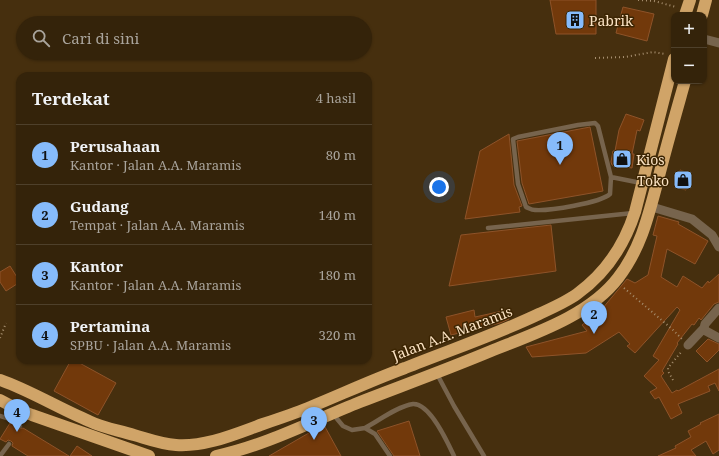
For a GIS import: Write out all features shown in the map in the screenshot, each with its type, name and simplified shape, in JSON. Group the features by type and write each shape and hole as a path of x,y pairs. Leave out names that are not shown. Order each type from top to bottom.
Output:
{"highway":[{"path":"703,12 706,0"},
{"name":"Jalan A.A. Maramis","path":"0,380 90,422 110,429 133,434 156,442 190,445 223,438 307,408 406,367 489,337 521,323 576,295 596,278 612,260 624,241 630,228 642,184 670,56"},
{"path":"216,456 253,446 507,345 566,319 606,292 632,256 652,207 684,84"},
{"path":"0,400 32,415 149,456"},
{"path":"307,408 311,423"}],"street":[{"path":"707,40 719,43"},
{"path":"652,207 692,219 712,235 719,246"},
{"path":"688,345 704,328 705,324 719,308"},
{"path":"704,328 706,331 719,338"}],"lane":[{"path":"595,123 598,126 611,177 610,194 606,198 573,206 532,210 526,207 521,195 515,164 513,139 518,136 595,123"},
{"path":"611,177 642,184"},
{"path":"488,228 634,212"},
{"path":"436,372 454,406 484,456"},
{"path":"333,414 343,426 352,430 365,428 392,412 412,404 417,405 433,417 454,456"},
{"path":"0,416 19,422 20,426"},
{"path":"365,428 375,434 390,456"},
{"path":"0,456 8,444"}],"path":[{"path":"638,0 654,1 687,8"},
{"path":"595,58 625,57 653,52 670,56"},
{"path":"616,280 688,345 668,368 673,380"},
{"path":"0,338 6,323"}],"building":[{"name":"Pabrik","path":"550,0 596,0 596,34 556,34"},
{"path":"623,7 654,14 647,41 616,33"},
{"path":"626,114 644,120 640,131 637,130 632,154 634,154 632,168 612,165 611,162 613,151 615,151 619,130"},
{"path":"590,127 603,191 529,204 522,183 517,141"},
{"path":"509,134 514,185 522,206 519,207 520,212 465,219 480,151"},
{"name":"Toko","path":"680,170 691,174 686,190 675,187"},
{"path":"658,216 679,222 678,224 708,241 695,264 667,249 661,277 677,287 683,276 702,288 708,281 709,283 719,274 719,302 714,304 701,320 699,318 694,325 692,324 677,343 678,344 662,371 664,373 661,376 672,393 719,369 719,391 715,383 708,386 710,391 678,404 682,413 671,419 659,397 655,399 650,392 657,388 644,376 659,360 653,356 680,310 677,307 635,353 627,346 630,344 619,332 586,353 532,357 526,347 587,331 582,325 602,309 627,279 635,283 648,275 657,236 653,235"},
{"path":"551,225 556,271 449,286 461,235"},
{"path":"10,266 16,276 16,285 6,291 0,282 0,272"},
{"path":"474,310 475,317 507,310 509,319 500,323 451,335 446,317"},
{"path":"708,339 719,344 719,350 707,362 696,351"},
{"path":"69,364 81,364 116,383 98,415 54,391"},
{"path":"719,414 719,450 713,454 706,441 691,450 696,456 658,456 676,448 675,446 691,437 688,431 701,424 700,423"},
{"path":"409,421 420,456 394,456 377,431"},
{"path":"10,423 16,425 19,429 23,428 69,456 28,456 12,446 13,443 11,441 8,440 6,442 0,439"},
{"path":"324,425 341,456 269,456 321,426"},
{"path":"77,446 92,456 70,456"}],"place":[{"name":"Pabrik","path":"575,20"},
{"name":"Kios","path":"622,159"},
{"name":"Perusahaan","path":"560,165"},
{"name":"Toko","path":"683,180"},
{"name":"Gudang","path":"594,334"},
{"name":"Pertamina","path":"17,432"},
{"name":"Kantor","path":"314,440"}]}
